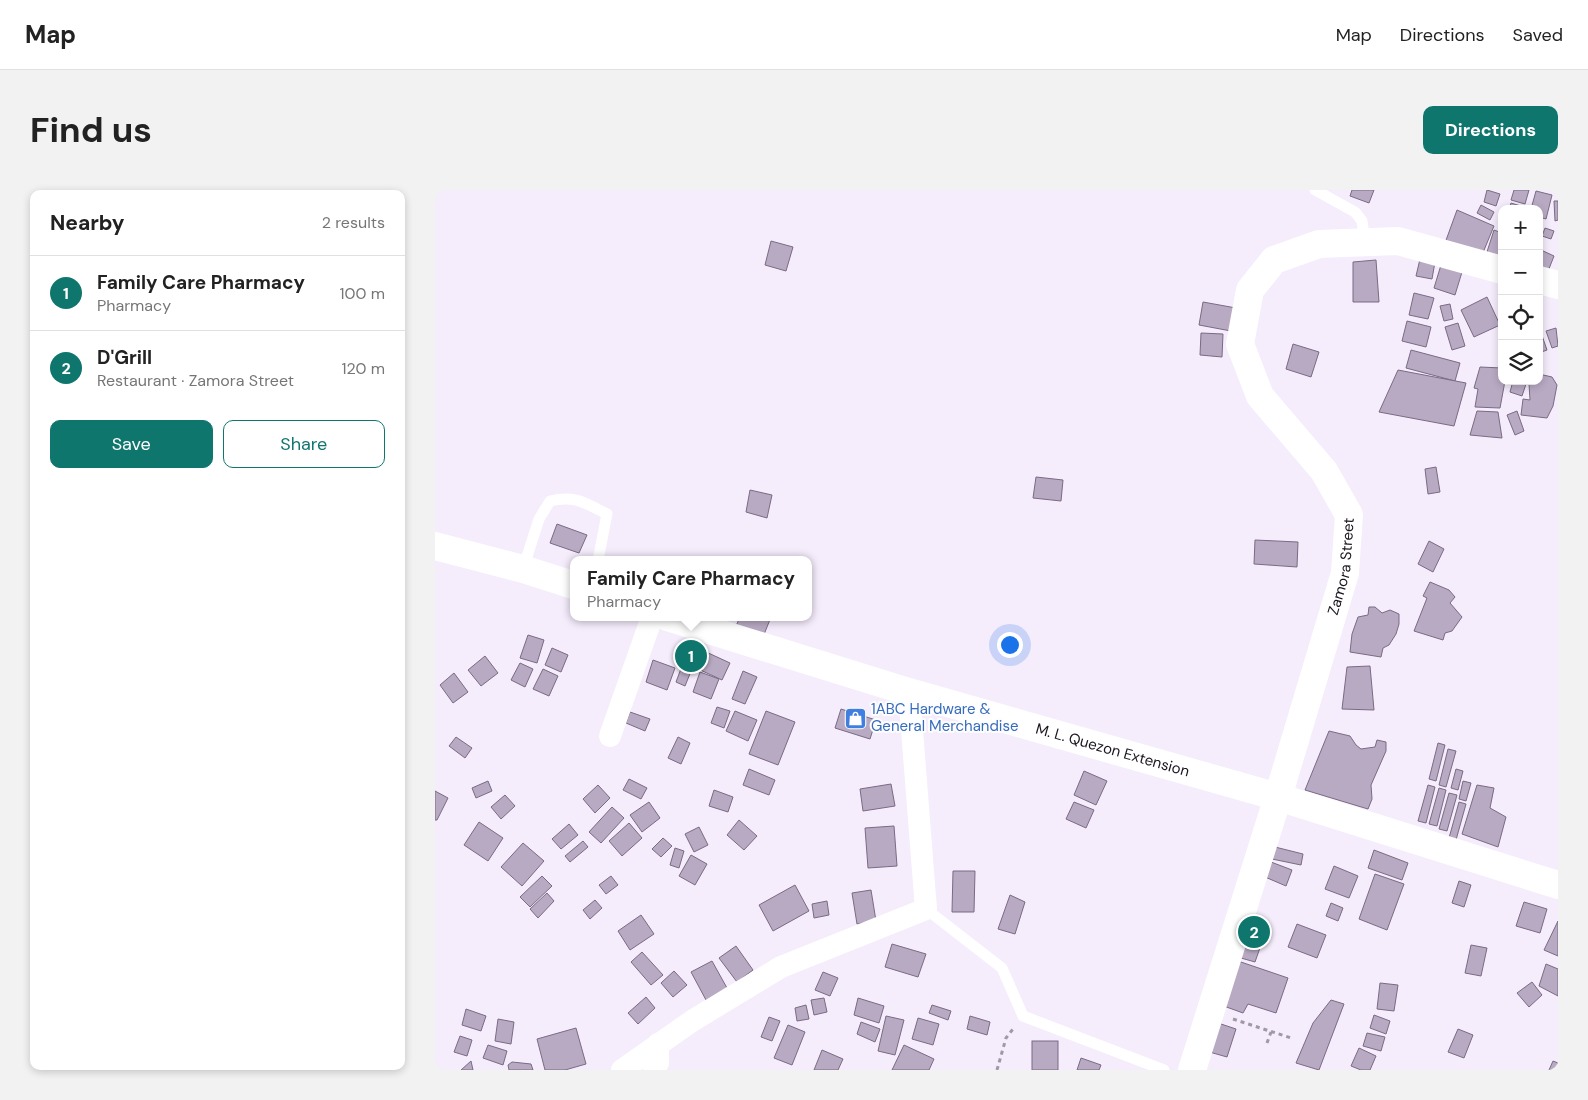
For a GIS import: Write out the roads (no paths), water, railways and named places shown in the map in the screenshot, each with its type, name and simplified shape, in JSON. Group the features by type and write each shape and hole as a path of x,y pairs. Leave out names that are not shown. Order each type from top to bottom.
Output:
{"street":[{"name":"Zamora Street","path":"1192,1070 1278,798 1345,573 1349,515 1324,470 1260,396 1240,344 1249,290 1274,260 1319,244 1398,241 1498,269"},
{"path":"1543,281 1558,285"},
{"path":"435,546 523,569 570,584"},
{"path":"610,736 651,621"},
{"name":"M. L. Quezon Extension","path":"680,621 909,692 1278,798 1558,885"},
{"path":"621,1070 657,1044 781,967 926,909 909,692"},
{"path":"654,1070 658,1064 657,1044"}],"lane":[{"path":"1315,190 1355,212 1362,221 1365,243"},
{"path":"523,569 539,519 550,501 564,497 585,501 607,514 599,556"},
{"path":"926,909 1002,968 1023,1016 1164,1070"}],"place":[{"name":"Family Care Pharmacy","path":"691,656"},
{"name":"1ABC Hardware & General Merchandise","path":"855,718"},
{"name":"D'Grill","path":"1254,932"}]}
